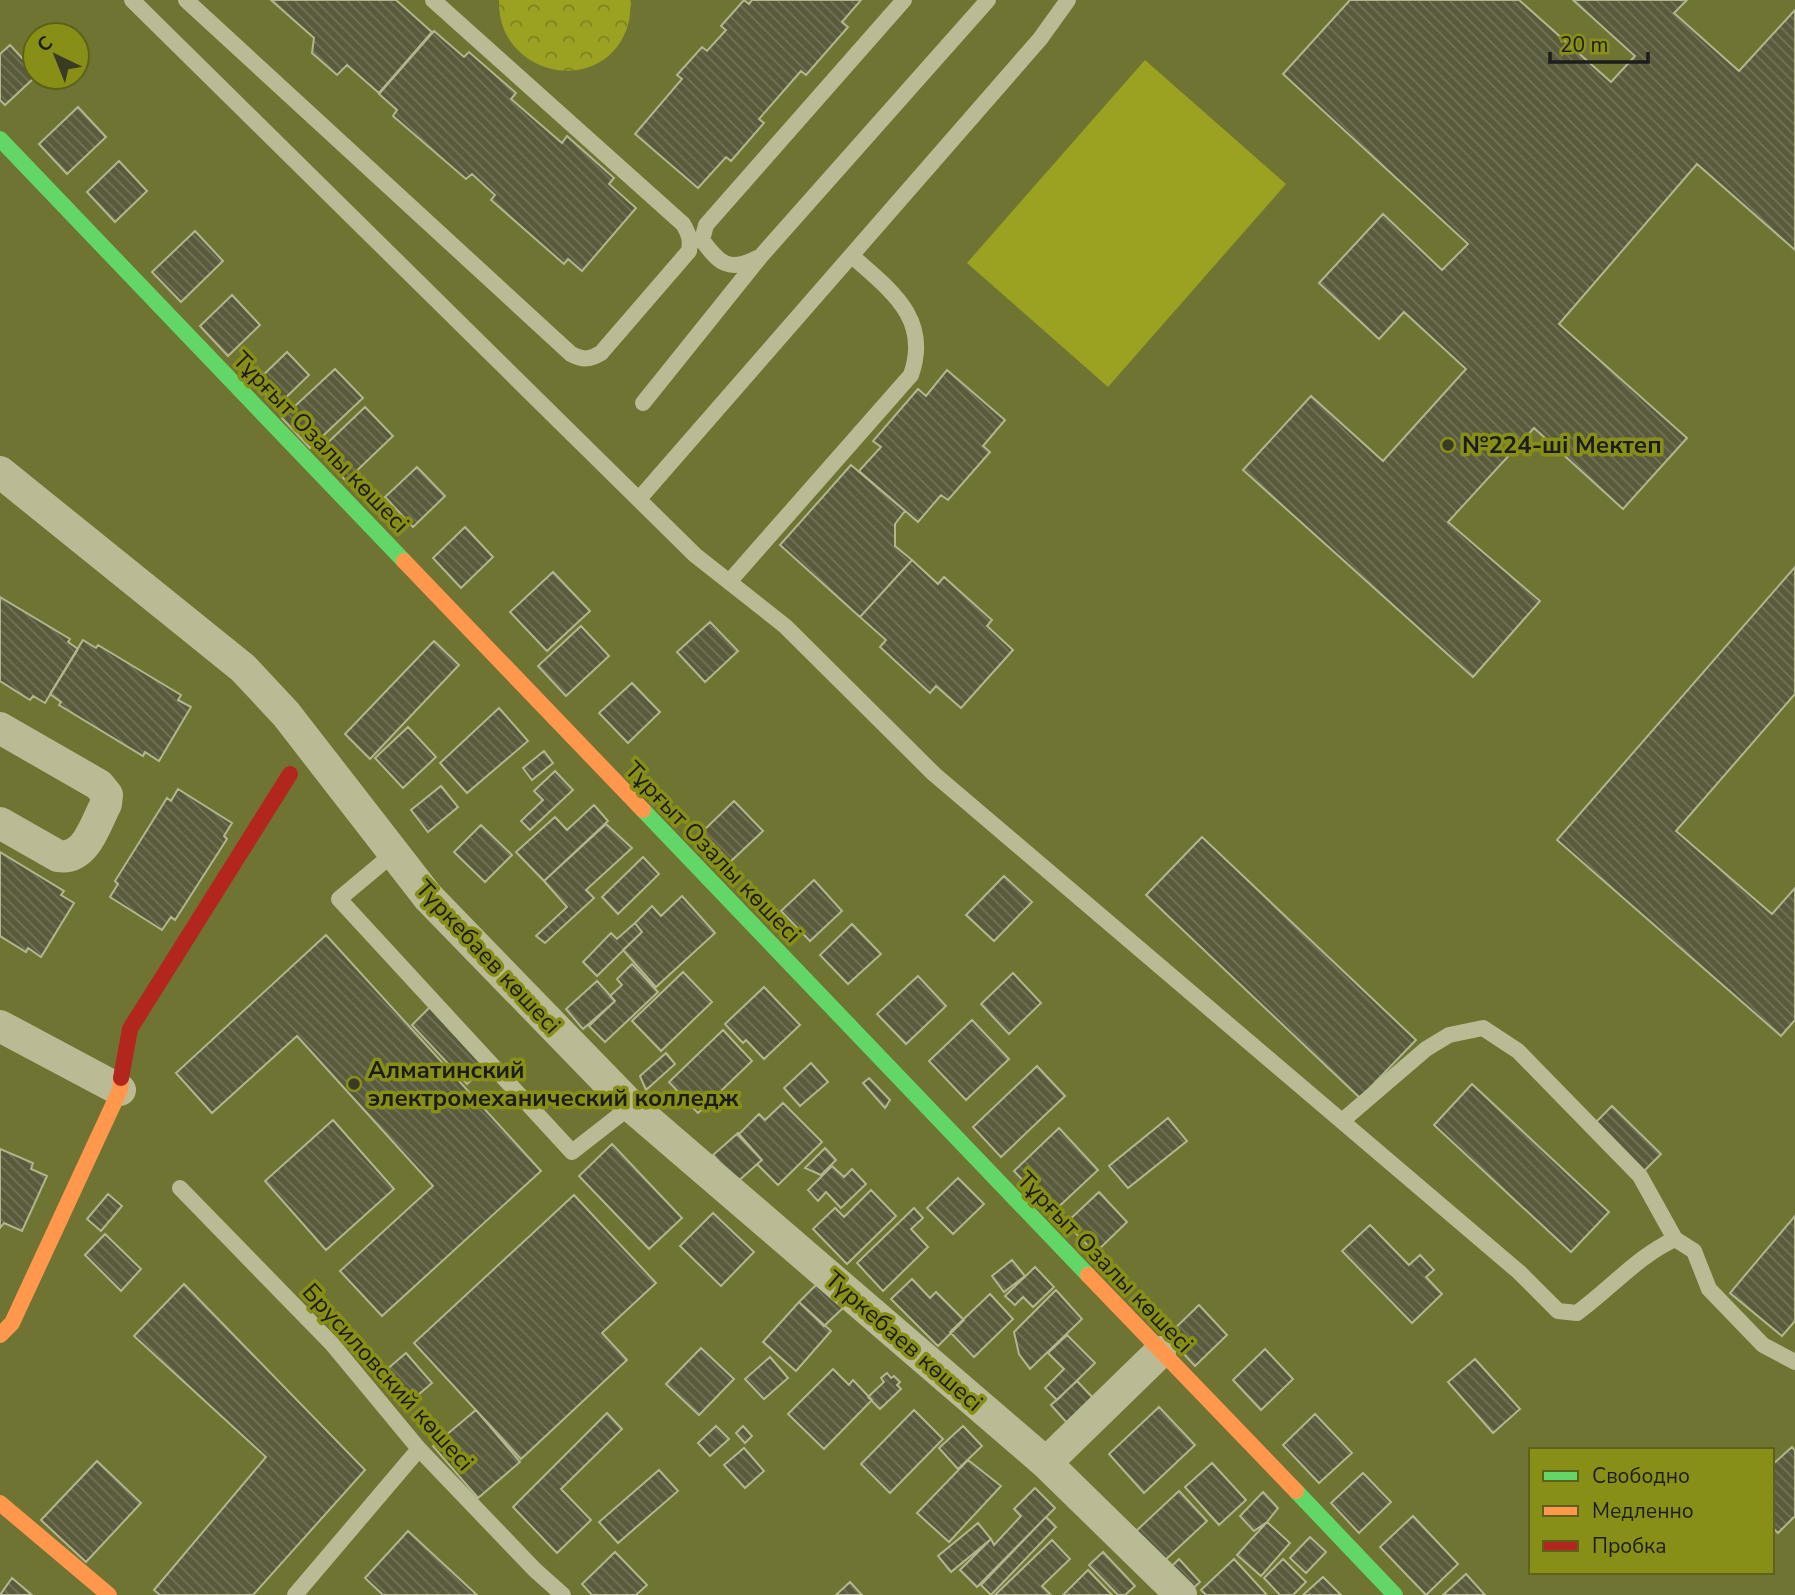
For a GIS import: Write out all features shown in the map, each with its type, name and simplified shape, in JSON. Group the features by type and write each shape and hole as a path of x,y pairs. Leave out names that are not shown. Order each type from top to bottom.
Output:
{"street":[{"name":"Тұрғыт Озалы көшесі","path":"0,139 1395,1595"},
{"name":"Түркебаев көшесі","path":"0,472 243,668 286,714 300,759 394,853 428,897 631,1106 1046,1463 1181,1595"},
{"path":"0,728 99,785 107,795 106,804 81,851 68,858 58,856 0,823"},
{"path":"0,1335 12,1323 120,1090 125,1050 131,1029 300,759"},
{"path":"0,1026 120,1090"},
{"path":"1046,1463 1160,1352"},
{"path":"0,1503 109,1595"}],"lane":[{"path":"132,0 695,555 785,626 934,774 1519,1272 1558,1311 1577,1313 1655,1248 1675,1238"},
{"path":"186,0 571,354 580,359 590,359 601,353 689,251 689,234 684,224 433,0"},
{"path":"761,256 742,266 724,264 702,240 706,225 904,0"},
{"path":"643,403 761,256 988,0"},
{"path":"639,499 1040,39 1068,0"},
{"path":"729,582 911,375 918,356 916,333 907,310 891,291 852,256"},
{"path":"394,853 339,899 572,1152 631,1106"},
{"path":"1342,1121 1426,1049 1449,1035 1483,1028 1518,1051 1640,1176 1675,1238 1694,1251 1709,1289 1763,1345 1795,1362"},
{"name":"Брусиловский көшесі","path":"180,1188 332,1344 418,1449 535,1570 563,1595"},
{"path":"295,1595 418,1449"}],"green space":[{"path":"499,0 630,0 631,3 628,25 616,48 598,63 577,70 554,70 533,62 515,47 503,27"},
{"path":"1145,60 1286,184 1108,387 967,263"}],"building":[{"path":"271,0 396,0 432,32 379,93 347,65 337,75 312,53 314,38"},
{"path":"744,0 749,4 752,0 861,0 842,22 848,27 806,75 801,71 759,119 764,123 731,161 726,157 698,188 635,134 682,79 677,75 702,47 707,51 726,30 721,26"},
{"path":"1350,0 1519,0 1611,82 1635,56 1573,0 1687,0 1674,13 1739,71 1795,10 1795,250 1697,164 1559,324 1687,438 1623,509 1534,428 1448,522 1540,601 1473,677 1243,470 1311,396 1383,461 1466,369 1404,312 1379,339 1319,283 1383,214 1442,270 1468,244 1283,74"},
{"path":"434,31 464,57 469,52 516,93 511,99 562,143 567,136 614,178 609,184 636,208 582,271 568,259 564,264 491,200 495,195 472,174 466,179 393,116 397,110 379,94"},
{"path":"10,45 21,57 21,90 5,105 0,100 0,54"},
{"path":"78,107 106,137 67,174 39,144"},
{"path":"119,161 147,191 115,222 87,192"},
{"path":"195,231 223,261 181,302 152,272"},
{"path":"232,295 260,325 228,356 200,326"},
{"path":"287,352 309,375 277,406 255,383"},
{"path":"335,369 363,398 310,448 282,418"},
{"path":"947,370 1005,420 983,446 990,452 948,500 941,495 918,522 859,471 881,447 873,441 918,389 926,396"},
{"path":"365,407 393,436 346,481 319,451"},
{"path":"851,465 905,511 895,524 895,546 912,560 860,617 780,545"},
{"path":"417,467 445,496 413,527 385,497"},
{"path":"465,527 493,557 461,588 433,558"},
{"path":"912,560 938,584 944,577 992,620 987,626 1013,650 961,708 936,686 930,693 880,647 886,640 860,617"},
{"path":"1795,567 1795,694 1676,831 1772,914 1795,888 1795,1020 1781,1036 1557,840"},
{"path":"553,572 590,611 547,651 510,612"},
{"path":"0,597 70,639 68,642 78,649 45,703 33,696 30,700 0,681"},
{"path":"710,622 738,651 705,682 677,652"},
{"path":"581,626 609,656 566,696 538,666"},
{"path":"83,640 96,648 98,645 181,695 178,700 191,707 159,761 145,752 143,756 59,705 61,702 50,694"},
{"path":"434,641 459,665 370,759 345,734"},
{"path":"632,683 660,712 628,743 599,713"},
{"path":"499,708 528,741 467,793 440,763"},
{"path":"408,727 436,757 403,788 375,758"},
{"path":"544,751 553,763 532,780 523,768"},
{"path":"555,771 573,790 530,830 521,821 543,800 534,791"},
{"path":"441,786 458,807 428,832 411,810"},
{"path":"178,789 232,823 224,836 227,839 175,920 171,917 162,930 110,897 118,884 115,881 167,798 171,801"},
{"path":"734,801 763,831 730,862 702,832"},
{"path":"594,805 608,821 544,881 516,852 555,817 567,830"},
{"path":"606,824 632,848 586,890 594,898 545,943 536,936 567,907 544,881"},
{"path":"481,825 512,855 485,882 454,852"},
{"path":"1202,837 1416,1040 1360,1098 1146,895"},
{"path":"0,852 64,891 61,895 74,903 41,957 28,948 26,952 0,936"},
{"path":"643,857 659,874 618,914 602,897"},
{"path":"1004,876 1032,902 994,941 966,915"},
{"path":"814,880 842,911 810,941 781,911"},
{"path":"682,896 715,933 656,987 623,950 642,932 635,923 652,906 661,916"},
{"path":"635,923 642,932 597,976 583,962 611,933 617,939"},
{"path":"852,924 881,954 848,984 820,955"},
{"path":"326,935 541,1171 382,1316 340,1271 433,1186 297,1036 212,1113 176,1073"},
{"path":"632,964 658,992 605,1042 589,1026 615,1001 610,996 622,985 617,979"},
{"path":"683,972 712,1002 661,1051 632,1021"},
{"path":"1013,973 1041,1003 1009,1034 981,1004"},
{"path":"918,976 946,1006 906,1044 877,1014"},
{"path":"597,981 615,1001 583,1029 566,1009"},
{"path":"764,987 800,1025 764,1059 746,1040 743,1043 725,1024"},
{"path":"430,1007 485,1067 467,1084 412,1025"},
{"path":"972,1020 1009,1059 966,1100 929,1061"},
{"path":"723,1030 752,1061 698,1113 669,1082"},
{"path":"666,1053 675,1064 646,1090 640,1076"},
{"path":"811,1063 828,1082 800,1106 784,1088"},
{"path":"1037,1066 1065,1096 1001,1157 973,1127"},
{"path":"869,1078 890,1100 885,1108 863,1083"},
{"path":"1472,1084 1609,1212 1571,1252 1434,1125"},
{"path":"783,1103 822,1142 778,1185 757,1164 762,1160 738,1135 759,1114 765,1120"},
{"path":"1612,1106 1661,1154 1644,1171 1595,1123"},
{"path":"1168,1118 1187,1141 1128,1188 1109,1166"},
{"path":"333,1120 394,1189 326,1250 265,1181"},
{"path":"1059,1128 1098,1170 1053,1212 1014,1171"},
{"path":"738,1133 762,1160 737,1182 713,1155"},
{"path":"612,1144 682,1218 649,1249 579,1176"},
{"path":"825,1148 836,1160 821,1175 805,1168"},
{"path":"0,1149 33,1163 31,1169 47,1176 22,1231 4,1223 0,1228"},
{"path":"832,1166 844,1177 852,1169 866,1184 841,1208 826,1192 818,1201 808,1190"},
{"path":"958,1178 984,1204 953,1234 927,1208"},
{"path":"871,1190 896,1216 847,1264 813,1229 835,1208 844,1217"},
{"path":"1099,1192 1127,1222 1095,1253 1066,1223"},
{"path":"108,1194 122,1206 101,1231 87,1219"},
{"path":"574,1195 656,1283 602,1333 627,1360 521,1459 414,1343"},
{"path":"914,1208 923,1218 911,1229 928,1247 883,1291 857,1263"},
{"path":"713,1213 754,1252 721,1286 680,1246"},
{"path":"1795,1216 1795,1321 1782,1336 1730,1293"},
{"path":"1370,1225 1409,1265 1420,1255 1434,1270 1426,1277 1442,1294 1412,1323 1342,1251"},
{"path":"105,1234 141,1269 121,1291 85,1255"},
{"path":"1012,1260 1025,1276 1004,1292 992,1276"},
{"path":"1035,1267 1054,1287 1033,1307 1023,1297 1015,1305 1005,1296"},
{"path":"912,1279 930,1298 936,1292 964,1320 938,1346 891,1299"},
{"path":"819,1282 844,1307 824,1326 799,1302"},
{"path":"184,1284 365,1470 253,1595 160,1595 154,1590 266,1457 134,1336"},
{"path":"1056,1290 1082,1319 1030,1369 1019,1354 1014,1332"},
{"path":"990,1294 1013,1319 974,1357 950,1332"},
{"path":"799,1302 831,1331 796,1371 763,1342"},
{"path":"1199,1305 1227,1335 1195,1366 1167,1336"},
{"path":"1067,1335 1095,1363 1057,1400 1045,1388 1064,1369 1048,1353"},
{"path":"701,1348 734,1379 699,1415 666,1384"},
{"path":"1265,1349 1293,1379 1261,1410 1233,1380"},
{"path":"406,1353 432,1383 411,1401 385,1371"},
{"path":"770,1357 788,1378 764,1399 745,1379"},
{"path":"1475,1359 1520,1409 1493,1433 1448,1382"},
{"path":"833,1369 849,1385 853,1380 872,1400 824,1449 788,1414"},
{"path":"887,1373 900,1382 897,1385 901,1389 880,1409 868,1397 884,1382 881,1378"},
{"path":"1077,1381 1095,1400 1069,1425 1051,1405"},
{"path":"1159,1407 1195,1445 1144,1493 1109,1454"},
{"path":"476,1410 520,1462 478,1498 433,1446"},
{"path":"914,1410 943,1439 890,1493 861,1464"},
{"path":"607,1413 622,1429 561,1489 591,1520 557,1553 513,1507"},
{"path":"1315,1414 1352,1453 1319,1483 1283,1445"},
{"path":"716,1426 729,1439 710,1456 698,1443"},
{"path":"743,1426 752,1436 745,1443 736,1433"},
{"path":"963,1426 982,1446 958,1469 939,1448"},
{"path":"1792,1447 1795,1451 1795,1516 1778,1533 1774,1529 1774,1463"},
{"path":"744,1448 764,1471 745,1488 724,1465"},
{"path":"968,1460 1001,1486 949,1542 917,1513"},
{"path":"97,1461 141,1503 86,1562 41,1520"},
{"path":"1212,1463 1246,1500 1219,1525 1185,1487"},
{"path":"659,1470 678,1491 618,1543 599,1522"},
{"path":"1363,1473 1391,1502 1359,1533 1331,1503"},
{"path":"1035,1488 1055,1508 977,1587 960,1570 991,1539 994,1545 1021,1516 1014,1509"},
{"path":"1179,1491 1207,1521 1163,1562 1135,1532"},
{"path":"1263,1492 1278,1508 1267,1522 1254,1531 1240,1516"},
{"path":"1413,1516 1458,1564 1426,1595 1380,1547"},
{"path":"1046,1517 1056,1527 991,1595 981,1585"},
{"path":"1267,1522 1290,1543 1261,1576 1237,1555"},
{"path":"978,1523 991,1539 951,1572 938,1556"},
{"path":"408,1531 477,1595 383,1595 365,1578"},
{"path":"1310,1537 1326,1552 1306,1573 1290,1558"},
{"path":"1052,1540 1070,1559 1042,1586 1051,1595 995,1595"},
{"path":"615,1552 647,1585 636,1595 592,1595 582,1584"},
{"path":"1103,1552 1135,1586 1125,1595 1118,1595 1089,1565"},
{"path":"1179,1559 1200,1582 1189,1592 1168,1570"},
{"path":"1234,1559 1267,1595 1206,1595 1201,1590"},
{"path":"1283,1559 1306,1582 1293,1595 1280,1595 1264,1578"},
{"path":"1088,1570 1112,1595 1063,1595"},
{"path":"1466,1574 1485,1595 1443,1595"},
{"path":"1323,1577 1341,1595 1303,1595"},
{"path":"12,1578 32,1595 0,1595"},
{"path":"850,1582 862,1595 836,1595"}],"traffic: fast":[{"path":"0,139 404,561"},
{"path":"643,810 1088,1275"},
{"path":"1296,1491 1395,1595"}],"traffic: slow":[{"path":"404,561 643,810"},
{"path":"0,1335 12,1323 120,1090 121,1078"},
{"path":"1088,1275 1296,1491"},
{"path":"0,1503 109,1595"}],"traffic: jam":[{"path":"121,1078 130,1029 290,774"}],"place":[{"name":"№224-ші Мектеп","path":"1448,445"},
{"name":"Алматинский электромеханический колледж","path":"354,1084"}]}
